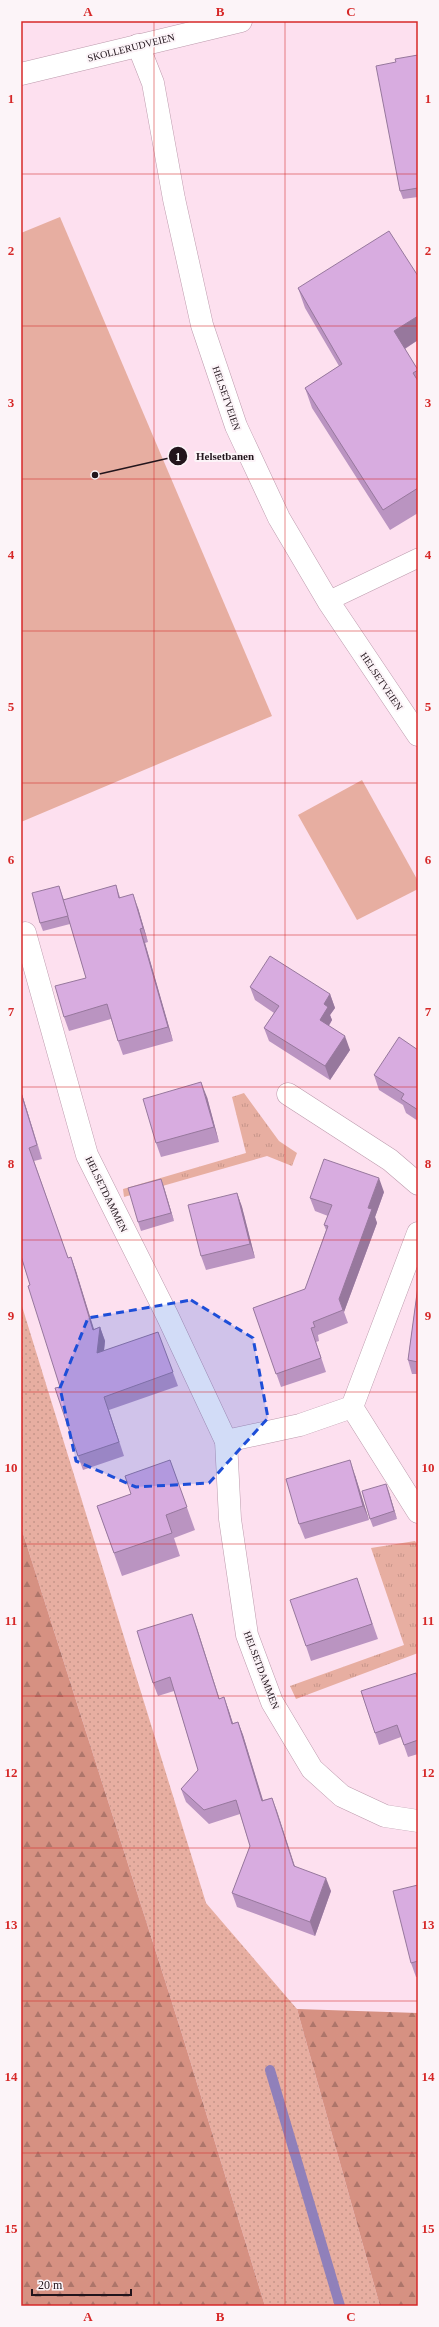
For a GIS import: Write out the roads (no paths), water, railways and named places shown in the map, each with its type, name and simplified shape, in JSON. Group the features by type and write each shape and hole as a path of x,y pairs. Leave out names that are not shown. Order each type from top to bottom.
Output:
{"street":[{"name":"SKOLLERUDVEIEN","path":"21,74 241,21"},
{"name":"HELSETVEIEN","path":"138,45 153,83 174,199 202,325 236,426 279,518 328,601 418,735"},
{"name":"HELSETDAMMEN","path":"25,933 86,1155 167,1315 226,1441 230,1519 247,1635 272,1702 312,1769 342,1796 385,1816 418,1821"},
{"path":"288,1094 390,1160 418,1184"},
{"path":"352,1407 418,1232"},
{"path":"226,1441 300,1425 352,1407"},
{"path":"352,1407 418,1512"}],"lane":[{"path":"328,601 418,558"}],"waterway":[{"path":"270,2070 340,2306"}],"place":[{"name":"Helsetbanen","path":"95,475"}]}
